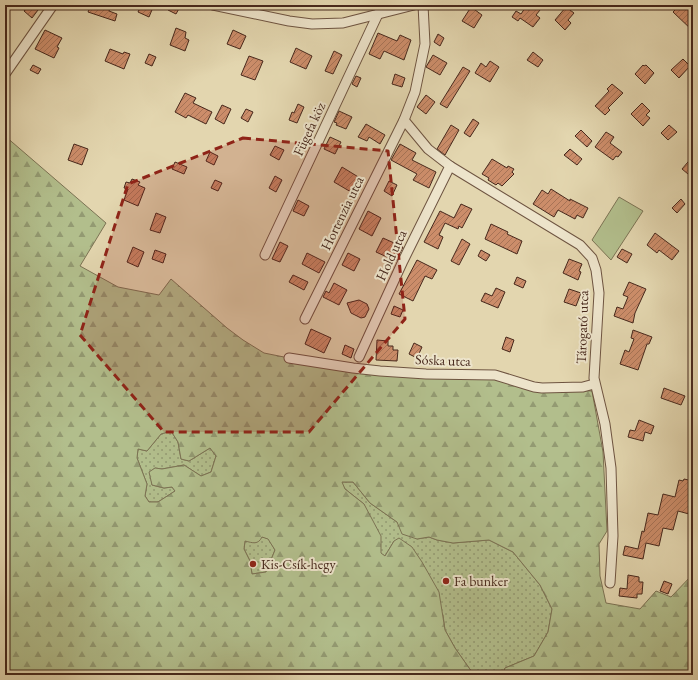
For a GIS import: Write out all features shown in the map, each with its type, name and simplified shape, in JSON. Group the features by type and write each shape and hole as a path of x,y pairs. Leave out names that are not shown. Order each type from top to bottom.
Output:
{"street":[{"path":"5,74 53,5"},
{"path":"213,5 289,21 312,24 343,23 414,5"},
{"name":"Hortenzia utca","path":"305,318 404,120 415,92 425,44 423,5"},
{"name":"Fügefa köz","path":"265,255 378,14"},
{"name":"Tárogató utca","path":"404,120 428,149 450,166 580,245 592,258 596,270 599,293 594,384 605,424 611,468 613,536 610,583"},
{"name":"Hold utca","path":"359,357 402,261 450,166"},
{"name":"Sóska utca","path":"289,358 380,371 426,374 495,375 542,388 583,387 594,384"}],"highlighted area":[{"path":"243,138 388,151 405,319 309,432 164,432 80,335 128,184"}],"green space":[{"path":"5,136 106,223 80,266 118,287 159,295 171,279 227,328 264,353 289,358 502,379 534,389 592,391 603,452 607,531 599,544 600,576 606,603 640,609 656,591 671,597 693,574 693,593 690,598 693,624 693,675 502,675 505,668 534,656 548,632 552,609 540,585 513,552 489,540 453,543 429,537 417,539 402,534 397,522 370,503 353,482 342,482 345,489 364,504 381,536 381,553 385,556 394,541 399,538 412,547 439,592 445,630 455,648 474,675 5,675","holes":["171,431 178,442 181,459 189,461 210,448 216,456 211,472 201,476 184,465 162,469 155,468 149,472 152,485 164,488 172,487 175,491 158,502 149,502 145,496 147,484 137,458 138,449 147,451 161,434","262,537 268,539 275,550 266,572 252,574 250,561 244,549 245,541 253,543 259,541"]},
{"path":"619,197 643,211 611,260 592,240"},
{"path":"171,431 178,442 181,459 189,461 210,448 216,456 211,472 201,476 184,465 162,469 155,468 150,472 152,485 164,488 172,487 175,491 158,502 149,502 145,496 147,484 137,458 138,449 147,451 161,434"},
{"path":"341,482 353,482 370,503 397,522 417,539 429,537 453,543 489,540 513,552 540,585 552,609 548,632 534,656 505,668 502,675 474,675 455,648 445,630 443,615 394,541 385,556 380,553 364,504 345,489"},
{"path":"262,537 268,538 275,550 266,572 252,574 250,561 244,549 245,541"}],"building":[{"path":"29,5 32,5 38,10 32,18 24,11"},
{"path":"91,5 111,5 109,11 117,14 115,21 88,12"},
{"path":"141,5 154,5 149,17 138,12"},
{"path":"171,5 181,5 176,14 168,10"},
{"path":"532,5 544,5 536,15 540,18 533,27 520,18 518,21 512,17 516,11 521,14 525,8 529,10"},
{"path":"680,5 683,5 693,15 693,31 673,12"},
{"path":"471,7 482,15 474,28 462,21"},
{"path":"566,7 574,13 568,20 571,23 565,30 555,20"},
{"path":"176,28 186,32 185,38 189,40 185,51 170,45"},
{"path":"45,30 62,38 57,47 59,48 54,58 35,49"},
{"path":"233,30 246,36 240,49 227,44"},
{"path":"378,33 397,41 400,35 411,40 404,60 384,51 380,59 369,54"},
{"path":"438,34 444,38 440,46 434,42"},
{"path":"296,48 312,56 306,69 290,62"},
{"path":"110,49 123,54 124,52 130,54 124,69 105,61"},
{"path":"334,51 342,55 333,74 325,71"},
{"path":"533,52 543,60 538,67 527,60"},
{"path":"149,54 156,57 152,66 145,63"},
{"path":"433,55 447,63 440,75 426,67"},
{"path":"249,56 263,61 255,80 241,75"},
{"path":"683,59 690,66 679,78 671,70"},
{"path":"490,61 499,67 490,82 475,73 481,63 486,67"},
{"path":"33,65 41,69 38,74 30,70"},
{"path":"643,65 646,65 654,73 645,84 635,74"},
{"path":"463,67 470,71 447,108 440,104"},
{"path":"395,74 405,78 402,87 392,84"},
{"path":"356,76 361,78 357,87 352,84"},
{"path":"612,84 623,93 608,108 610,110 605,115 595,106 609,91 607,89"},
{"path":"185,93 196,98 193,103 212,112 206,124 188,115 186,118 175,112"},
{"path":"426,95 435,102 426,114 417,107"},
{"path":"642,103 650,111 646,115 650,118 643,126 631,114"},
{"path":"298,104 304,107 297,123 289,120 292,112 294,113"},
{"path":"222,105 231,109 224,124 215,119"},
{"path":"246,109 253,112 248,122 241,118"},
{"path":"339,111 352,117 346,129 336,125 337,123 334,122"},
{"path":"473,119 479,123 470,137 464,133"},
{"path":"366,124 385,135 380,144 369,137 367,141 358,137"},
{"path":"451,125 459,130 445,155 437,149"},
{"path":"669,125 677,132 668,140 661,133"},
{"path":"581,130 592,141 587,147 575,136"},
{"path":"606,132 614,137 610,143 622,152 613,160 595,147"},
{"path":"330,137 341,142 335,154 324,149"},
{"path":"74,144 88,149 82,165 68,160"},
{"path":"400,144 416,153 412,160 436,172 429,188 413,180 417,174 391,160"},
{"path":"275,146 284,150 279,160 270,155"},
{"path":"570,149 582,159 577,165 564,155"},
{"path":"210,152 218,156 214,165 206,161"},
{"path":"693,156 693,167 688,174 682,169"},
{"path":"492,159 507,168 508,166 514,169 512,172 514,174 502,186 498,183 496,185 482,174"},
{"path":"175,162 187,167 184,174 172,169"},
{"path":"342,167 360,178 351,192 334,182"},
{"path":"275,176 282,180 276,192 269,188"},
{"path":"132,179 140,182 138,185 145,188 138,206 124,200 128,189 124,188 126,182 130,183"},
{"path":"215,180 222,183 218,191 211,188"},
{"path":"389,181 397,185 392,196 384,191"},
{"path":"551,189 570,201 570,199 588,208 583,218 577,215 575,219 558,210 554,217 533,204 542,190 548,194"},
{"path":"681,199 685,204 677,213 672,208"},
{"path":"298,200 309,206 304,216 293,211"},
{"path":"461,204 472,209 462,228 459,226 458,229 445,223 439,235 443,237 438,249 424,242 440,211 454,218"},
{"path":"368,211 381,218 372,236 359,229"},
{"path":"156,213 166,217 160,233 150,230"},
{"path":"491,224 522,241 517,254 485,239"},
{"path":"655,233 679,251 672,260 659,250 657,253 647,245"},
{"path":"383,238 403,247 396,261 376,252"},
{"path":"462,239 470,244 459,265 451,261"},
{"path":"280,242 288,246 280,262 272,259"},
{"path":"133,247 144,252 138,267 127,262"},
{"path":"622,249 632,254 627,263 617,257"},
{"path":"155,250 166,254 163,263 152,259"},
{"path":"481,250 490,255 486,261 478,256"},
{"path":"307,253 325,262 319,273 302,264"},
{"path":"348,253 360,259 354,271 342,265"},
{"path":"569,259 582,264 579,271 581,272 578,280 563,273"},
{"path":"417,260 437,270 432,279 425,276 413,301 399,294"},
{"path":"293,275 308,282 304,290 289,282"},
{"path":"517,277 526,281 523,288 514,284"},
{"path":"629,282 646,289 635,313 633,323 614,316 617,307 623,309 628,297 623,295"},
{"path":"334,283 347,290 339,305 323,297 326,291 329,293"},
{"path":"496,288 505,292 498,308 481,301 485,293 492,296"},
{"path":"569,289 581,293 576,306 564,302"},
{"path":"359,300 367,304 369,309 365,317 361,318 351,313 347,303"},
{"path":"394,306 403,310 400,317 391,314"},
{"path":"311,329 331,338 324,353 305,344"},
{"path":"633,330 652,337 649,344 647,344 638,370 620,364 625,350 629,352 634,339 631,338"},
{"path":"506,337 514,340 510,352 502,349"},
{"path":"377,340 388,341 388,346 393,346 393,350 398,350 397,361 376,360"},
{"path":"414,343 422,347 417,358 409,354"},
{"path":"345,345 354,349 351,358 342,354"},
{"path":"664,388 685,396 681,405 661,398"},
{"path":"639,420 654,426 651,434 645,432 643,441 628,437 630,430 635,431"},
{"path":"684,479 693,481 693,499 689,514 678,511 673,530 663,528 659,546 646,543 643,559 623,555 625,546 638,549 642,531 644,532 648,513 658,515 663,494 675,497 679,480 683,481"},
{"path":"628,575 639,577 639,582 643,582 642,594 637,594 637,598 619,596 620,588 627,589"},
{"path":"664,581 672,584 668,594 660,591"}],"place":[{"name":"Kis-Csík-hegy","path":"253,564"},
{"name":"Fa bunker","path":"446,581"}]}
